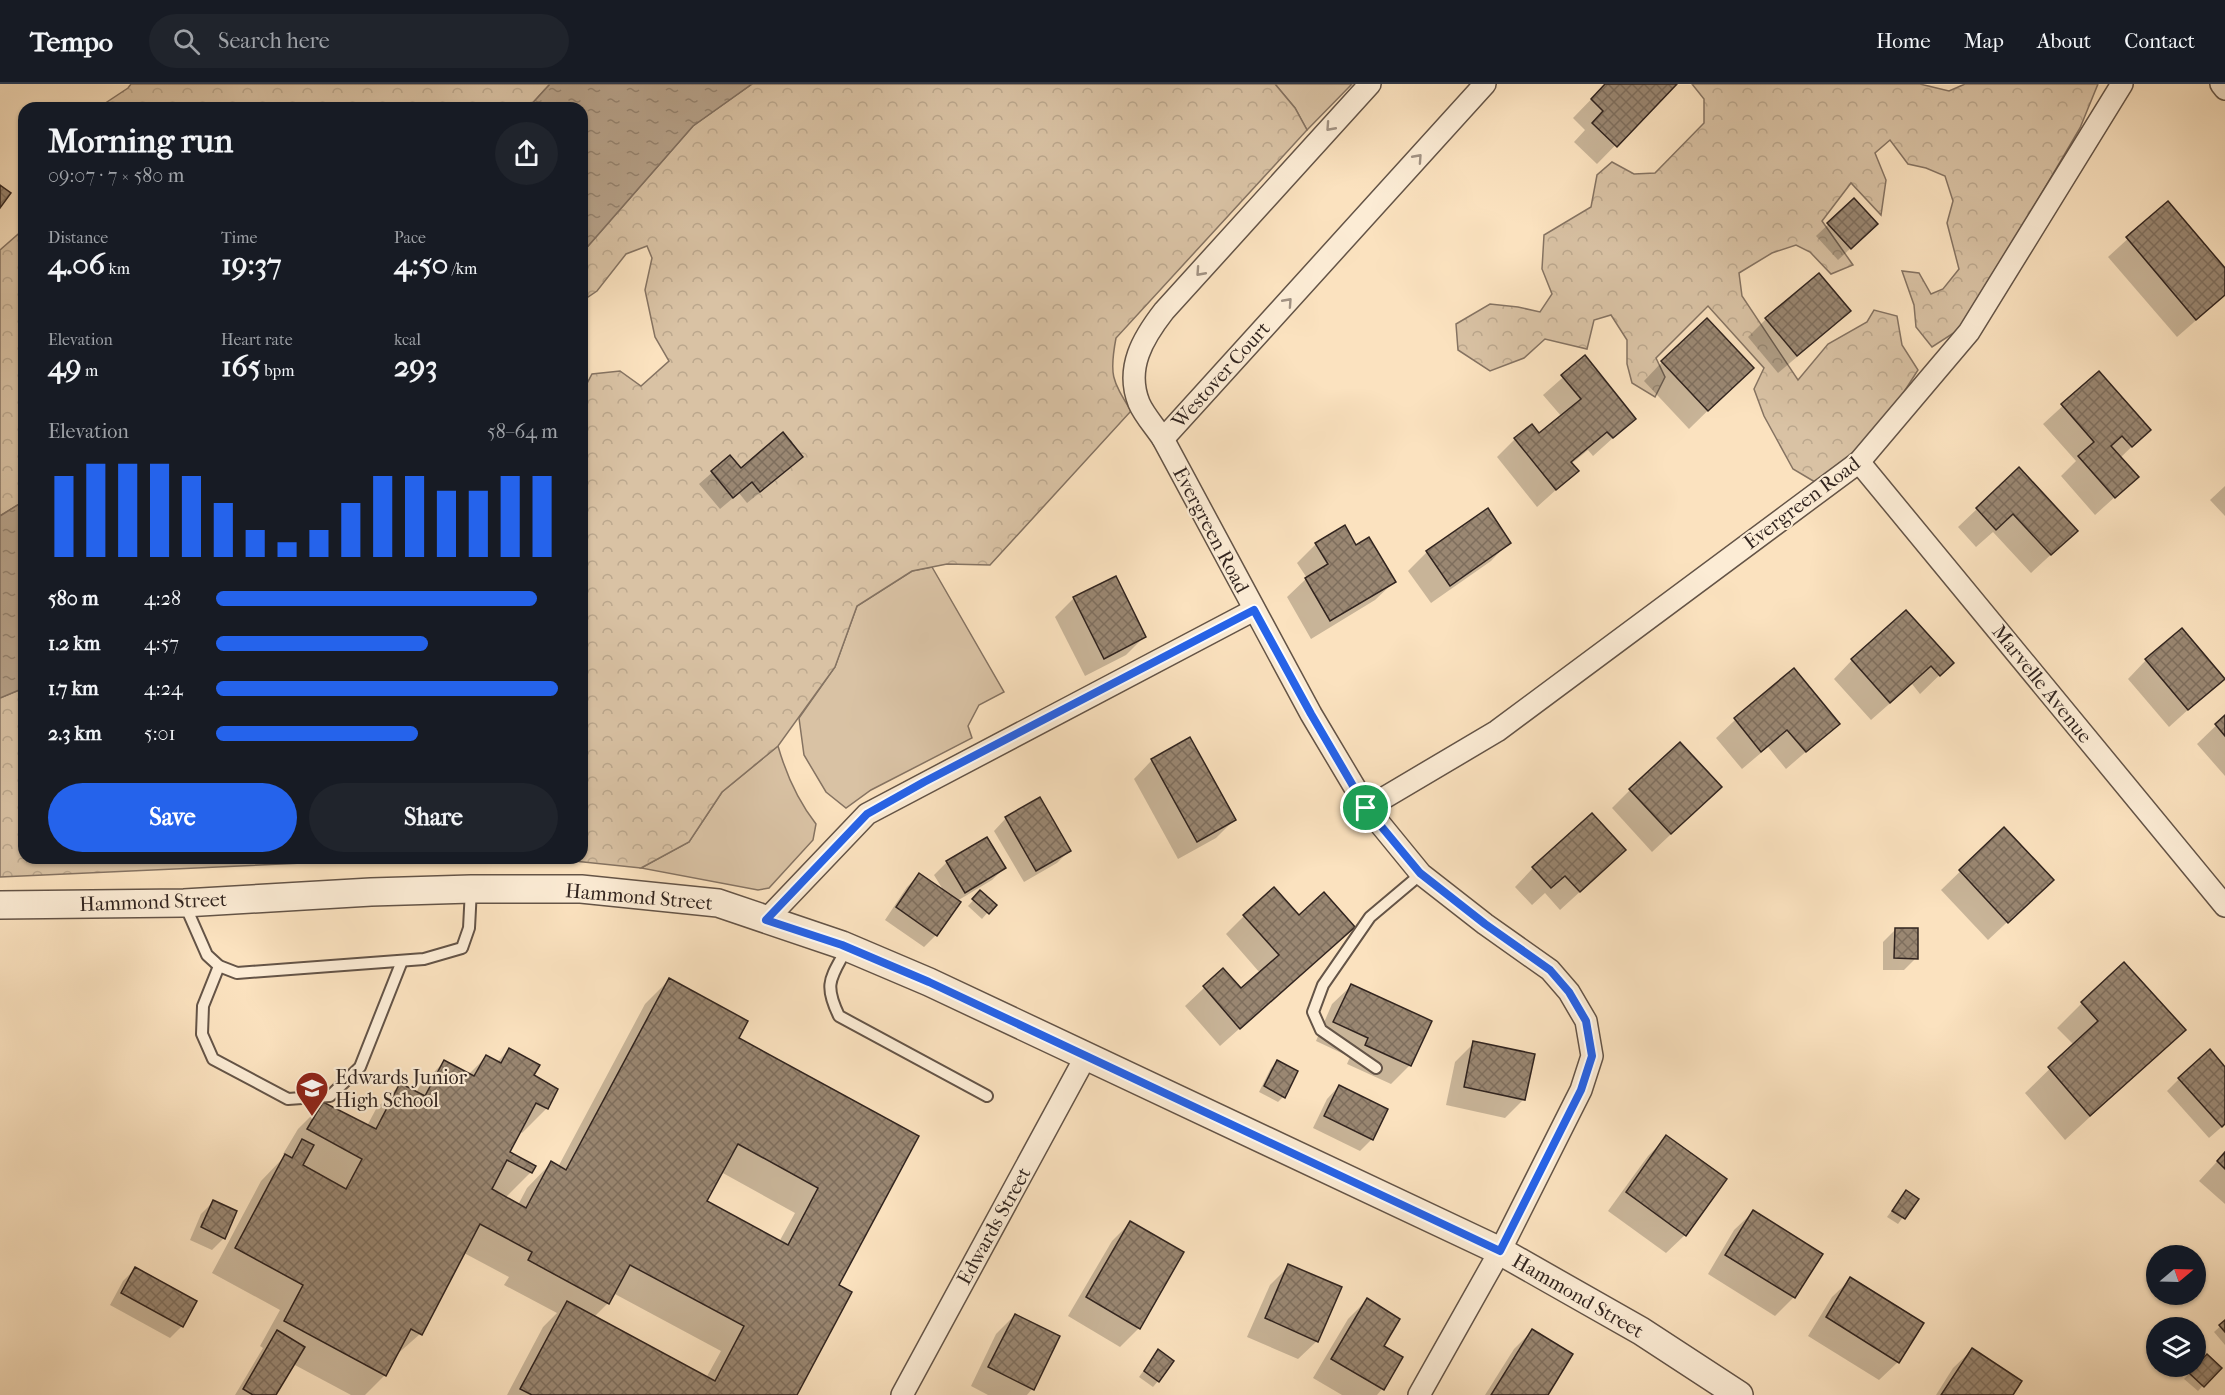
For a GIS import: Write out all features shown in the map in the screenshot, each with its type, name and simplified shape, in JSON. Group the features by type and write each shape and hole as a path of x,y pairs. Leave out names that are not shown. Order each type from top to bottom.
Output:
{"street":[{"name":"Westover Court","path":"1370,84 1164,311 1150,330 1137,355 1133,379 1140,404 1163,439 1485,84"},
{"name":"Evergreen Road","path":"1366,808 1497,731 1859,462 1969,332 2122,84"},
{"path":"2221,84 2225,88"},
{"name":"Evergreen Road","path":"1163,439 1311,714 1366,808 1420,873 1485,924 1550,970 1569,992 1586,1021 1592,1056 1581,1090 1500,1251 1419,1395"},
{"name":"Marvelle Avenue","path":"1859,462 2225,906"},
{"path":"766,920 867,814 1254,610"},
{"name":"Hammond Street","path":"0,905 184,903 371,892 471,889 581,890 718,903 847,947 929,982 1500,1251 1641,1331 1739,1395"},
{"name":"Edwards Street","path":"902,1395 1086,1056"}],"lane":[{"path":"1376,1068 1321,1030 1313,1012 1323,985 1370,917 1420,873"},
{"path":"184,903 207,955 219,966 237,973 424,959 462,948 469,928 471,889"},
{"path":"847,947 830,981 829,996 839,1016 987,1096"},
{"path":"219,966 203,1006 202,1034 213,1059 288,1099 330,1096 360,1067 402,961"}],"green space":[{"path":"131,84 550,84 534,102 107,102"},
{"path":"752,84 1275,84 1295,108 1307,130 1116,338 1113,361 1114,377 1131,411 990,565 947,564 912,571 857,606 835,667 778,746 722,792 689,842 641,868 588,862 588,382 592,374 620,371 641,386 669,361 655,337 645,290 652,258 647,246 626,254 597,291 588,297 588,246 693,126"},
{"path":"1275,84 1352,84 1307,130 1295,108"},
{"path":"1692,84 1920,84 1949,91 1965,84 2098,84 2080,128 1963,327 1932,347 1916,327 1914,305 1902,271 1919,273 1931,294 1943,289 1959,269 1947,223 1953,201 1945,176 1908,164 1890,140 1875,153 1886,180 1881,215 1851,183 1822,221 1853,265 1831,274 1810,252 1796,245 1772,253 1739,273 1742,296 1798,380 1828,344 1867,322 1874,310 1897,316 1902,345 1918,370 1893,409 1851,455 1815,482 1793,469 1764,416 1754,389 1764,368 1708,306 1656,358 1665,377 1655,397 1632,383 1627,364 1627,340 1611,315 1594,320 1587,349 1545,339 1524,358 1490,371 1458,350 1456,324 1490,304 1540,312 1552,294 1542,269 1544,235 1591,207 1597,175 1612,162 1634,174 1655,173 1704,123 1704,99"},
{"path":"18,234 18,505 0,516 0,250"},
{"path":"932,567 1004,692 979,705 968,726 972,738 871,790 846,808 826,792 804,755 799,718 835,667 857,606 912,571"},
{"path":"18,690 18,864 281,864 0,877 0,698"},
{"path":"778,746 793,787 816,824 813,840 769,888 758,890 641,868 689,842 722,792"}],"water":[{"path":"550,84 752,84 693,126 588,246 588,102 534,102"},
{"path":"18,505 18,690 0,698 0,516"}],"building":[{"path":"1605,84 1677,84 1617,147 1592,123 1603,111 1591,99"},
{"path":"0,185 11,193 0,208"},
{"path":"1854,198 1878,224 1851,249 1827,223"},
{"path":"2168,201 2225,268 2225,295 2196,320 2126,237"},
{"path":"1819,273 1851,311 1797,356 1765,318"},
{"path":"1707,318 1754,368 1708,411 1661,361"},
{"path":"1585,355 1636,419 1613,438 1607,432 1571,462 1579,471 1556,490 1514,438 1532,424 1539,433 1581,399 1561,375"},
{"path":"2099,371 2151,430 2132,447 2122,436 2111,446 2139,477 2115,498 2078,456 2094,442 2061,404"},
{"path":"783,432 803,457 760,492 752,482 733,498 711,471 730,455 741,468"},
{"path":"2019,467 2078,531 2051,555 2013,514 1996,530 1976,508"},
{"path":"1488,508 1511,543 1450,586 1426,551"},
{"path":"1345,525 1356,545 1369,537 1396,582 1330,621 1305,578 1328,564 1315,543"},
{"path":"1116,576 1146,637 1104,659 1073,597"},
{"path":"1906,610 1954,663 1940,676 1931,666 1890,703 1851,659"},
{"path":"2182,628 2225,679 2188,710 2145,659"},
{"path":"1794,668 1840,724 1806,752 1787,730 1761,752 1734,718"},
{"path":"2225,715 2225,736 2215,724"},
{"path":"1190,737 1236,820 1197,842 1151,759"},
{"path":"1680,742 1722,787 1671,834 1629,789"},
{"path":"1040,797 1071,851 1036,871 1005,817"},
{"path":"1592,813 1626,850 1580,892 1565,876 1551,888 1532,867"},
{"path":"2004,827 2054,880 2008,923 1959,870"},
{"path":"987,837 1006,868 965,893 946,861"},
{"path":"919,873 961,902 937,936 896,907"},
{"path":"1274,887 1299,915 1324,892 1355,927 1240,1029 1203,986 1223,968 1241,988 1279,955 1243,915"},
{"path":"980,890 997,905 989,914 972,899"},
{"path":"1895,928 1918,928 1918,959 1894,958"},
{"path":"2124,962 2186,1030 2090,1116 2048,1067 2098,1021 2081,1002"},
{"path":"669,978 748,1021 739,1038 919,1136 839,1285 852,1292 797,1395 532,1395 520,1389 567,1301 715,1381 744,1326 630,1265 609,1304 528,1260 532,1252 480,1224 422,1335 411,1329 386,1376 284,1321 303,1285 235,1248 285,1154 292,1158 302,1139 314,1145 303,1165 346,1189 362,1159 307,1129 323,1102 376,1129 400,1083 425,1096 444,1060 474,1076 486,1055 501,1063 509,1048 540,1065 534,1075 558,1089 548,1109 536,1103 510,1152 536,1166 532,1173 507,1160 492,1189 526,1208 551,1161 566,1170","holes":["738,1144 818,1188 788,1245 707,1201"]},
{"path":"1351,984 1432,1021 1411,1066 1365,1045 1368,1038 1333,1022"},
{"path":"1473,1041 1535,1054 1525,1100 1464,1087"},
{"path":"2210,1049 2225,1067 2225,1124 2222,1127 2178,1078"},
{"path":"1277,1060 1298,1071 1285,1098 1264,1086"},
{"path":"1339,1085 1388,1109 1373,1140 1324,1116"},
{"path":"1666,1135 1727,1179 1686,1236 1626,1192"},
{"path":"2225,1152 2225,1169 2217,1161"},
{"path":"1906,1190 1919,1199 1905,1219 1892,1211"},
{"path":"213,1200 237,1211 225,1239 201,1227"},
{"path":"1753,1210 1823,1254 1795,1298 1725,1255"},
{"path":"1130,1221 1184,1252 1140,1329 1086,1297"},
{"path":"1288,1264 1342,1287 1318,1342 1265,1318"},
{"path":"135,1267 197,1301 183,1327 121,1293"},
{"path":"1850,1277 1924,1323 1899,1363 1826,1317"},
{"path":"1367,1298 1400,1319 1384,1346 1403,1357 1384,1390 1331,1359"},
{"path":"1015,1314 1060,1336 1034,1390 988,1367"},
{"path":"2225,1320 2225,1332 2219,1325"},
{"path":"1532,1329 1573,1354 1548,1395 1491,1395"},
{"path":"277,1330 305,1347 276,1395 253,1395 243,1389"},
{"path":"1972,1348 2022,1381 2013,1395 1941,1395"},
{"path":"1158,1349 1174,1361 1159,1382 1144,1371"},
{"path":"2206,1355 2222,1368 2204,1387 2193,1377 2206,1377"}],"place":[{"name":"Edwards Junior High School","path":"312,1117"}],"route":[{"path":"1254,610 1366,808 1420,873 1485,924 1550,970 1569,992 1586,1021 1592,1056 1581,1090 1500,1251 929,982 842,945 766,920 867,814 1254,610"}]}
